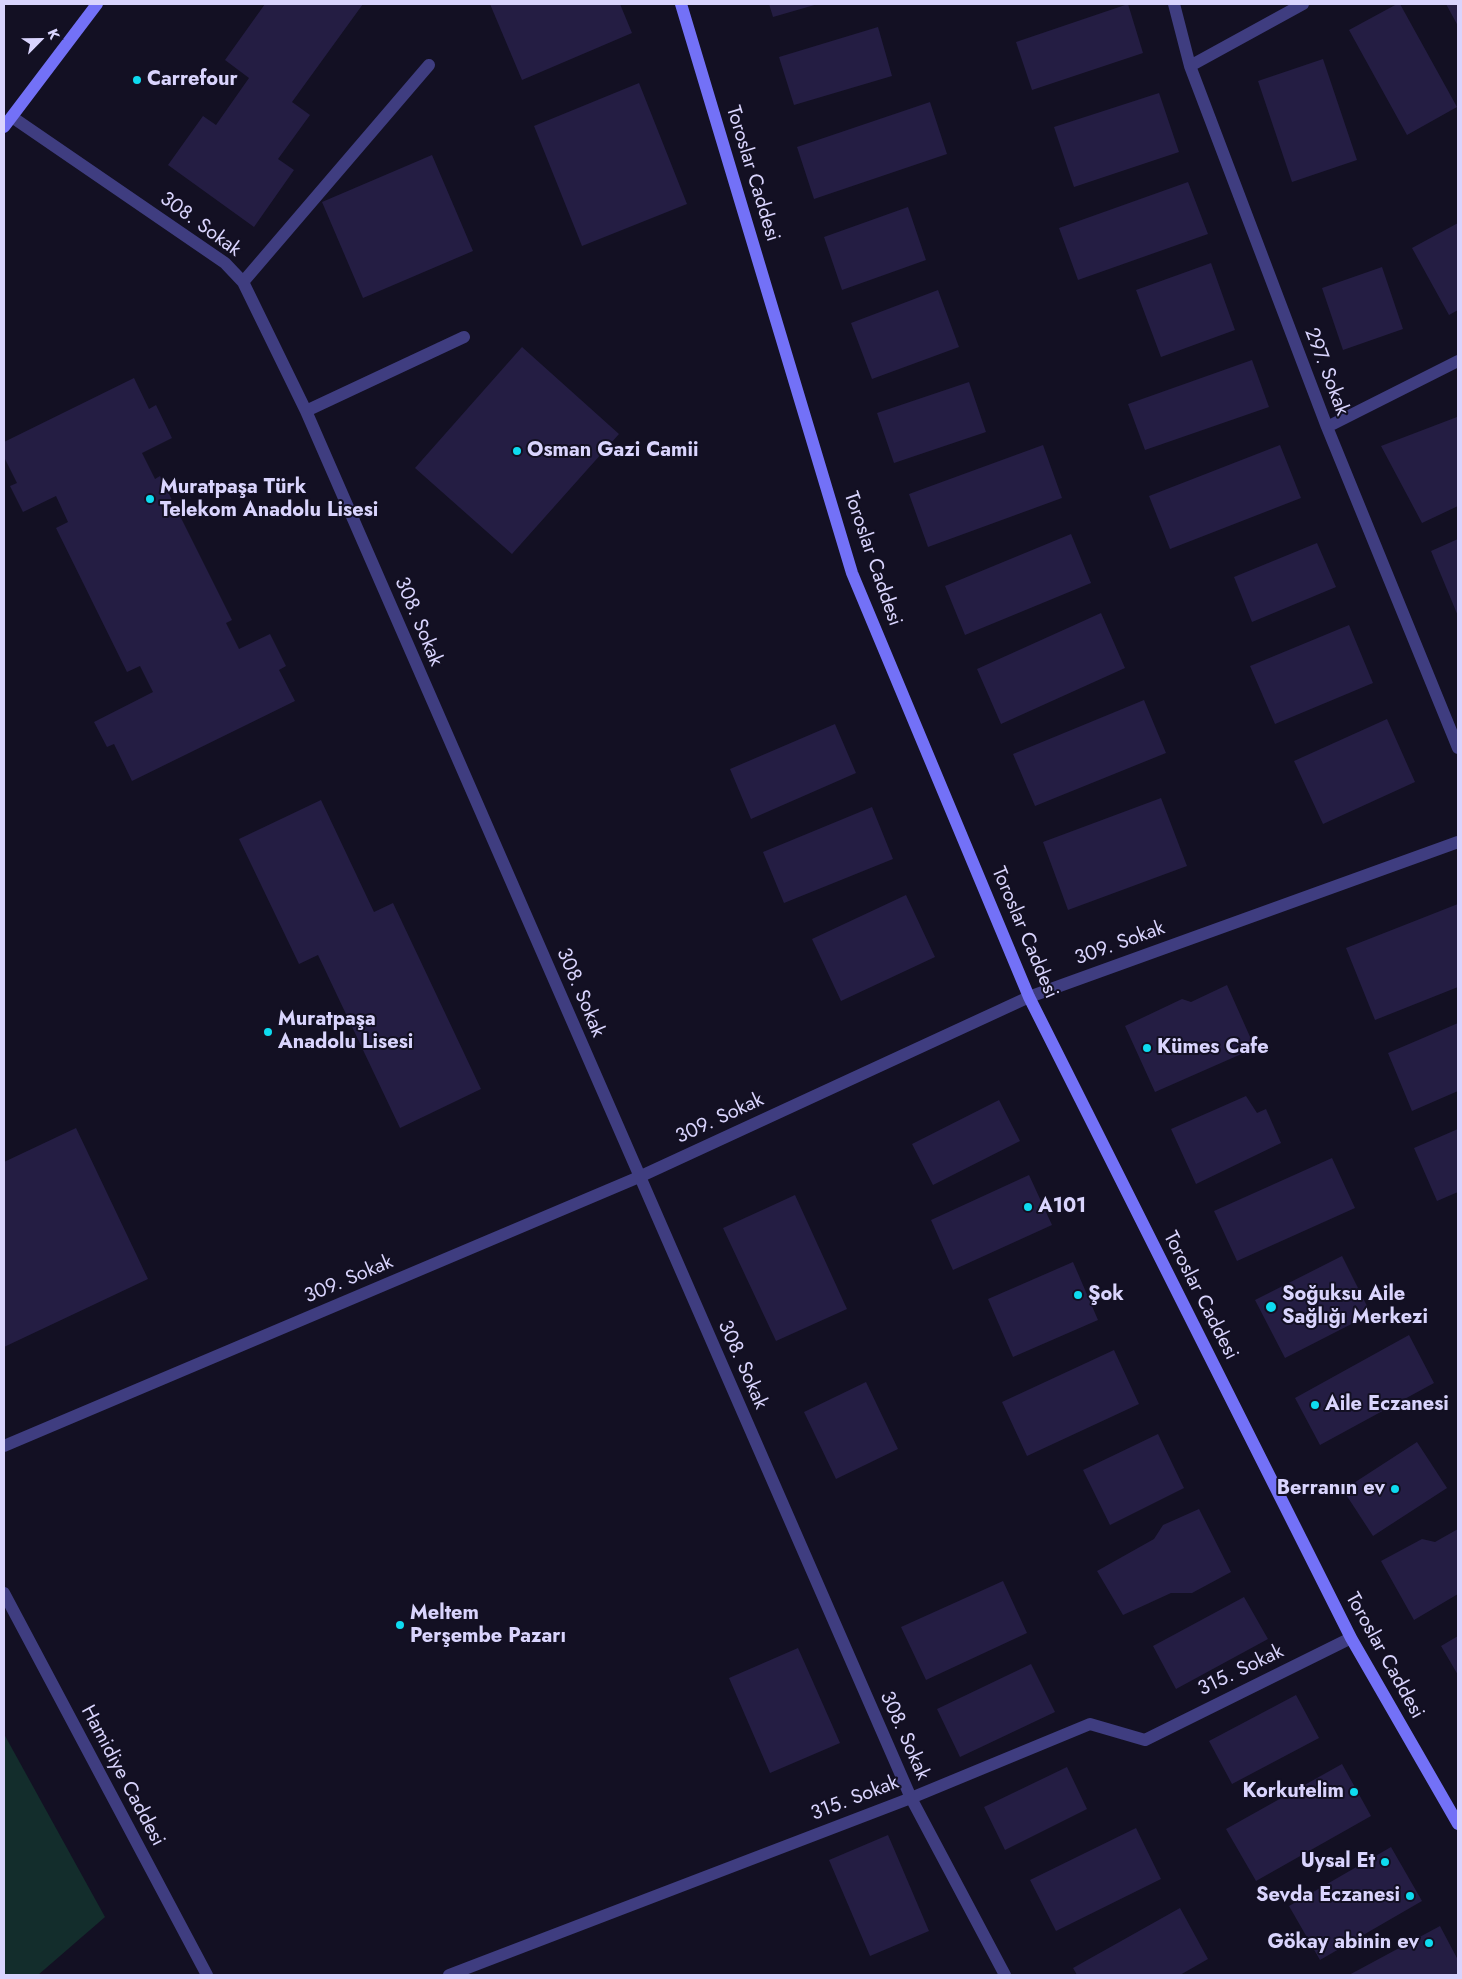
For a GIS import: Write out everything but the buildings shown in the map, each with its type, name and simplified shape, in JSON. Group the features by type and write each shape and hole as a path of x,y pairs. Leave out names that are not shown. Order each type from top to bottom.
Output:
{"main road":[{"path":"8,122 97,4"},
{"name":"Toroslar Caddesi","path":"681,4 852,573 1030,997 1351,1638 1458,1824"}],"street":[{"name":"297. Sokak","path":"1174,4 1190,66 1327,427 1458,748"},
{"path":"1190,66 1303,4"},
{"path":"243,282 429,65"},
{"name":"308. Sokak","path":"8,122 225,263 243,282 306,411 911,1798 1005,1975"},
{"path":"306,411 464,337"},
{"path":"1327,427 1458,361"},
{"name":"309. Sokak","path":"4,1446 639,1177 1030,997 1458,842"},
{"name":"Hamidiye Caddesi","path":"4,1594 207,1975"},
{"name":"315. Sokak","path":"449,1975 911,1798 1090,1724 1145,1740 1351,1638"}],"green space":[{"path":"4,1734 105,1917 38,1975 4,1975"}],"place":[{"name":"Carrefour","path":"137,80"},
{"name":"Osman Gazi Camii","path":"517,451"},
{"name":"Muratpaşa Türk Telekom Anadolu Lisesi","path":"150,499"},
{"name":"Muratpaşa Anadolu Lisesi","path":"268,1032"},
{"name":"Kümes Cafe","path":"1147,1048"},
{"name":"A101","path":"1028,1207"},
{"name":"Şok","path":"1078,1295"},
{"name":"Soğuksu Aile Sağlığı Merkezi","path":"1271,1307"},
{"name":"Aile Eczanesi","path":"1315,1405"},
{"name":"Berranın ev","path":"1395,1489"},
{"name":"Meltem Perşembe Pazarı","path":"400,1625"},
{"name":"Korkutelim","path":"1354,1792"},
{"name":"Uysal Et","path":"1385,1862"},
{"name":"Sevda Eczanesi","path":"1410,1896"},
{"name":"Gökay abinin ev","path":"1429,1943"}]}
